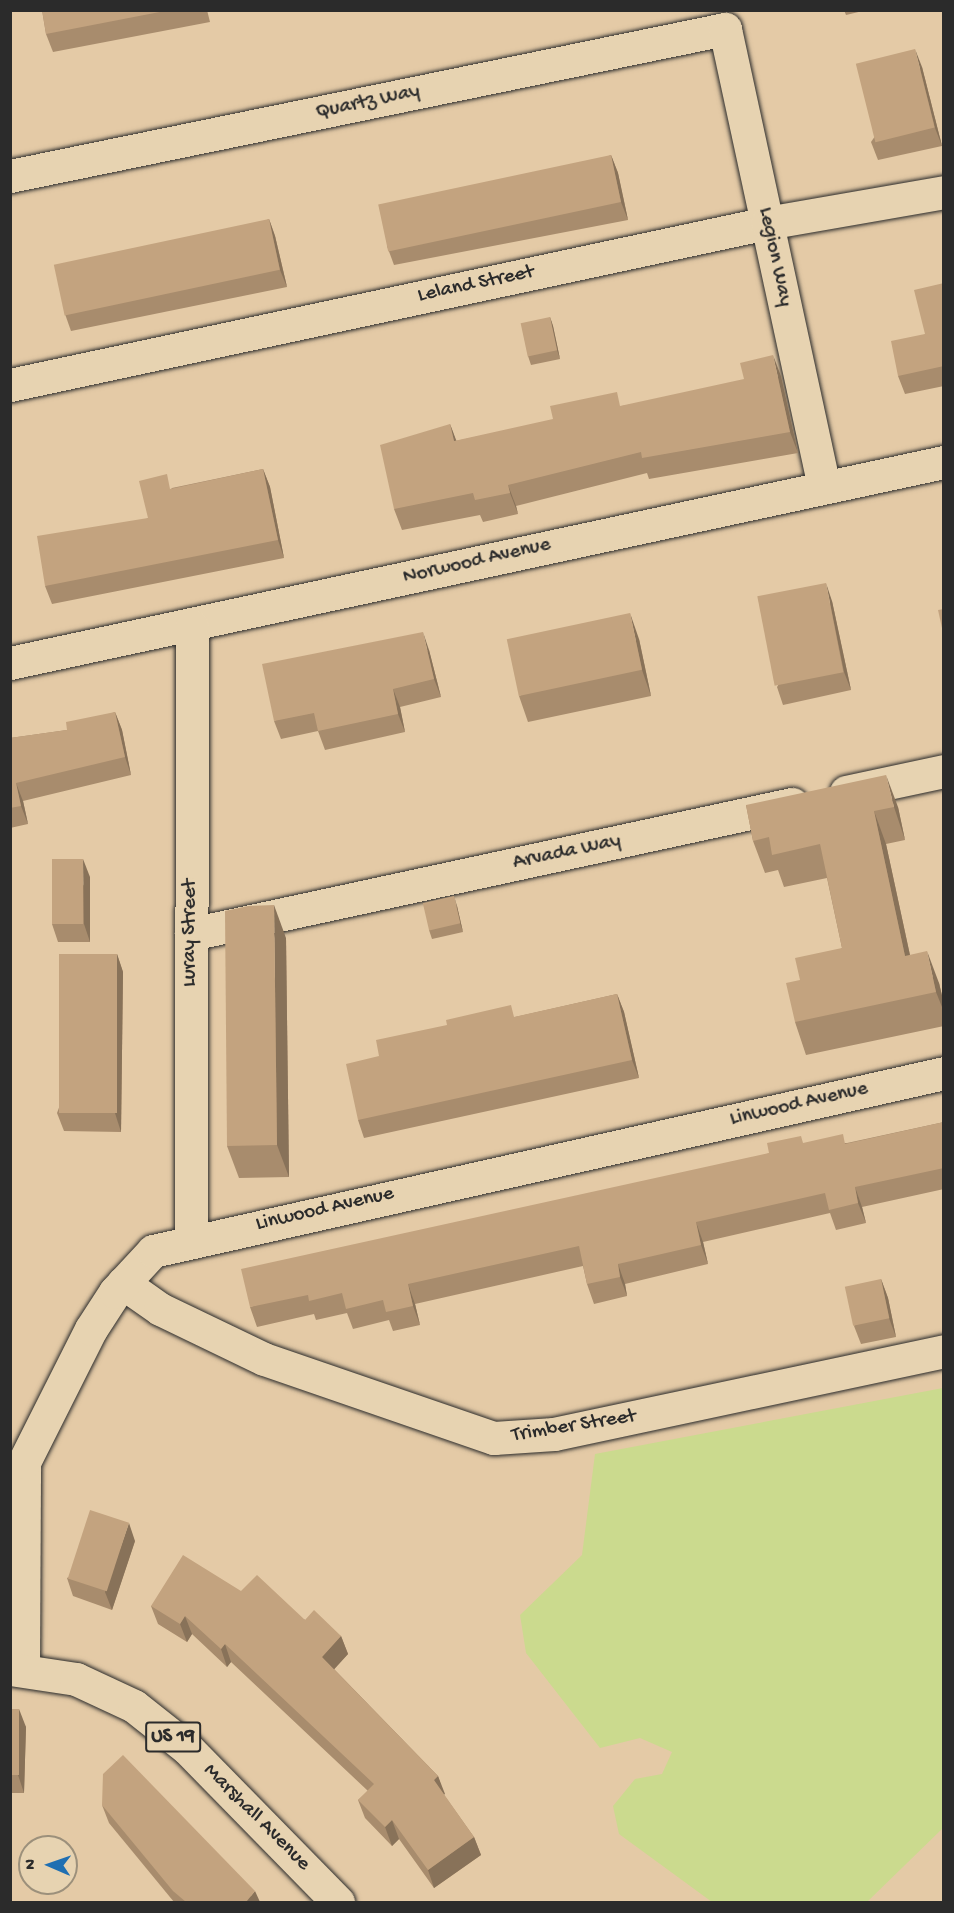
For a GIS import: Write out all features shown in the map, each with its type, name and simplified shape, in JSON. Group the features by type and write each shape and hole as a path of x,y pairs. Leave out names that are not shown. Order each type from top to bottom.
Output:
{"street":[{"name":"Quartz Way","path":"10,176 725,29"},
{"name":"Legion Way","path":"725,29 824,485"},
{"name":"Leland Street","path":"10,385 767,223 944,192"},
{"name":"Norwood Avenue","path":"10,663 192,626 824,485 944,462"},
{"name":"Luray Street","path":"191,1240 192,626"},
{"name":"Arvada Way","path":"191,934 944,771"},
{"name":"Linwood Avenue","path":"17,1669 24,1462 91,1329 123,1283 153,1251 191,1240 944,1073"},
{"name":"Trimber Street","path":"123,1283 160,1309 264,1359 494,1438 554,1434 944,1351"},
{"name":"Marshall Avenue","path":"17,1669 76,1679 134,1706 187,1748 338,1902"}],"green space":[{"path":"943,1388 943,1828 867,1902 712,1902 619,1834 613,1806 635,1779 662,1774 672,1752 640,1738 600,1748 526,1653 520,1615 582,1555 595,1454"}],"building":[{"path":"42,10 170,10 46,34"},
{"path":"915,49 935,128 875,142 856,64"},
{"path":"611,155 621,202 388,251 378,204"},
{"path":"269,219 280,270 65,316 54,265"},
{"path":"944,283 944,366 898,376 891,341 925,334 914,290"},
{"path":"550,317 557,350 528,356 521,323"},
{"path":"773,355 790,432 642,458 641,452 508,485 510,493 475,500 473,493 394,509 380,445 450,424 454,441 553,419 550,406 617,392 620,406 744,379 740,363"},
{"path":"263,469 278,540 45,586 37,536 148,518 139,481 167,474 170,489"},
{"path":"826,583 843,672 775,686 757,596"},
{"path":"944,609 944,637 938,610"},
{"path":"630,613 642,670 519,696 507,639"},
{"path":"423,632 434,679 393,689 398,714 318,731 314,713 274,721 262,664"},
{"path":"115,712 125,757 16,783 21,806 10,808 10,738 67,730 66,722"},
{"path":"886,775 894,807 874,811 905,956 927,951 936,992 795,1022 786,983 800,980 795,958 842,948 820,844 772,855 769,837 753,841 746,805"},
{"path":"52,859 83,859 83,924 52,924"},
{"path":"454,896 460,923 429,930 423,903"},
{"path":"274,905 277,1145 227,1146 225,911 248,906"},
{"path":"59,954 117,954 117,1113 59,1113"},
{"path":"617,994 632,1060 358,1120 346,1064 379,1056 376,1040 447,1025 446,1020 511,1005 514,1017"},
{"path":"944,1122 944,1168 855,1187 858,1203 829,1210 825,1193 696,1222 701,1245 618,1264 620,1277 587,1284 579,1246 408,1284 413,1306 386,1312 383,1300 346,1309 342,1293 309,1301 308,1295 250,1307 241,1269 769,1153 767,1143 801,1136 803,1143 843,1134 845,1144"},
{"path":"881,1279 889,1318 853,1326 845,1287"},
{"path":"90,1510 129,1523 107,1591 68,1578"},
{"path":"183,1555 241,1591 257,1575 305,1620 314,1610 341,1636 322,1657 438,1776 434,1780 474,1837 428,1870 392,1820 385,1827 358,1800 374,1784 225,1644 221,1649 185,1616 180,1624 151,1606"},
{"path":"10,1709 19,1709 19,1775 10,1775"},
{"path":"123,1755 255,1891 246,1902 186,1902 173,1891 102,1805 103,1774"}]}
